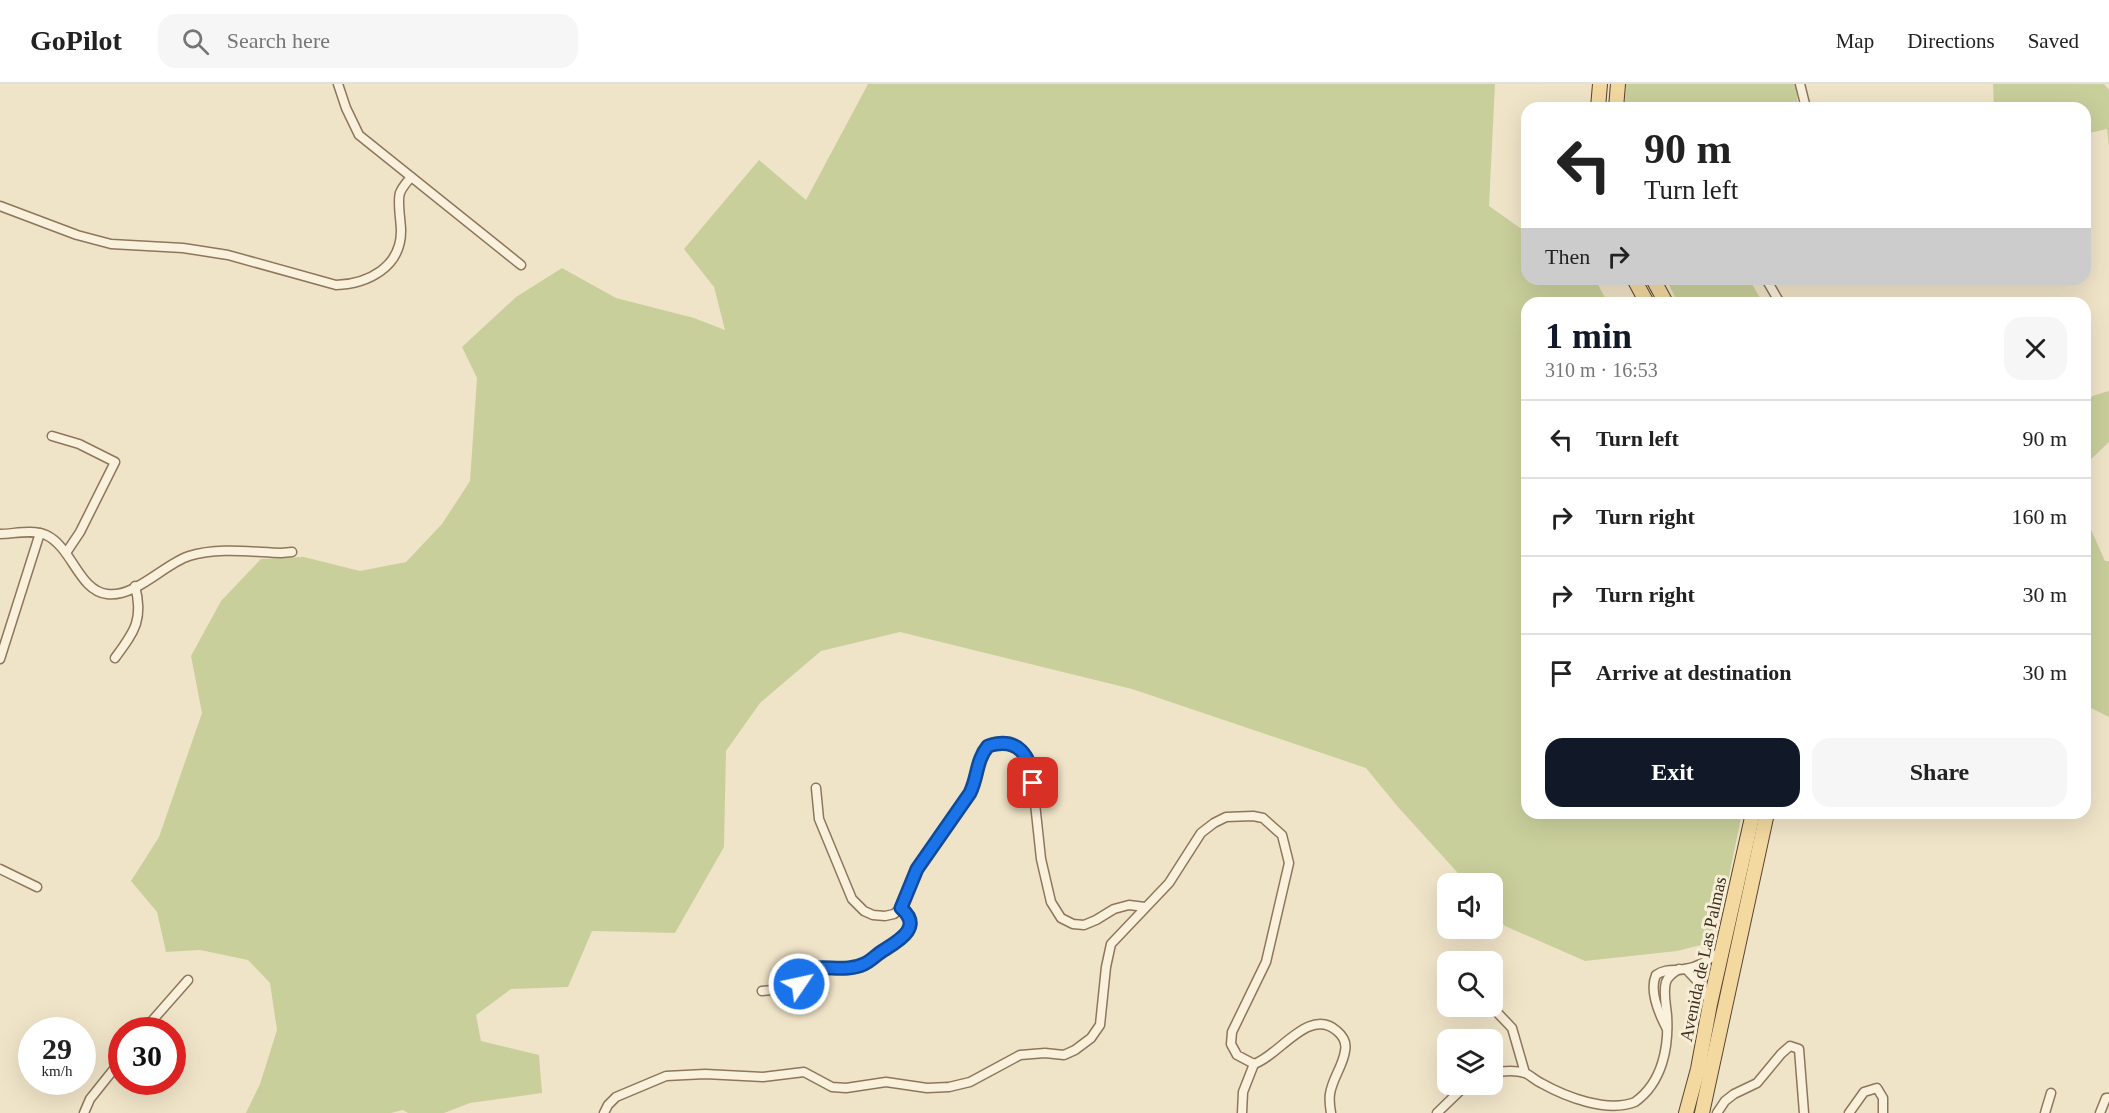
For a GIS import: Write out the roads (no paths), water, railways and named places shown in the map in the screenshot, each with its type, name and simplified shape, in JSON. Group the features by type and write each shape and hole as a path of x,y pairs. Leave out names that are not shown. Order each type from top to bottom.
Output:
{"main road":[{"path":"1598,102 1600,84"},
{"path":"1616,102 1618,84"},
{"name":"Avenida de Las Palmas","path":"1686,1113 1698,1069 1710,1004 1752,819"},
{"name":"Avenida de Las Palmas","path":"1702,1113 1766,819"}],"street":[{"path":"338,84 359,135 521,265"},
{"path":"1800,84 1804,102"},
{"path":"0,206 77,235 111,244 183,248 228,255 336,285 353,285 371,279 382,272 392,259 401,234 400,193 411,177"},
{"path":"52,436 79,444 115,462 80,532 66,553"},
{"path":"0,659 40,533"},
{"path":"0,534 40,533 52,539 66,553 90,587 99,593 109,595 123,593 188,556 216,552 292,552"},
{"path":"115,658 135,631 139,615 139,600 135,586"},
{"path":"816,788 819,819 852,899 864,911 873,915 890,915 901,908 917,869 970,793 975,784 981,754 988,746 1005,743 1020,749 1031,766 1041,859 1051,902 1061,918 1073,924 1084,925 1114,909 1129,905 1145,907"},
{"path":"604,1113 616,1097 666,1076 705,1074 762,1077 804,1072 832,1087 846,1088 886,1082 927,1088 949,1087 970,1082 1020,1055 1045,1053 1064,1055 1091,1038 1100,1025 1106,967 1111,944 1169,883 1201,833 1226,817 1253,816 1263,818 1282,835 1289,862 1266,962 1232,1032 1231,1044 1237,1055 1254,1064 1264,1061 1304,1028 1318,1024 1331,1026 1343,1036 1346,1047 1345,1056 1330,1095 1331,1113"},
{"path":"0,869 37,888"},
{"path":"762,990 792,987 799,984 812,970 817,968 864,964 901,940 906,933 908,914 901,908"},
{"path":"1503,1072 1525,1073 1590,1107 1602,1109 1624,1107 1634,1103 1652,1084 1667,1048 1668,1032 1659,1015 1654,978 1660,972 1682,969 1705,962 1722,951"},
{"path":"1682,969 1701,985 1710,1004"},
{"path":"155,1017 188,980"},
{"path":"1502,1017 1512,1028 1525,1073"},
{"path":"1717,1113 1725,1101 1734,1094 1757,1083 1790,1046 1799,1049 1804,1113"},
{"path":"1242,1113 1243,1092 1254,1064"},
{"path":"84,1113 90,1100 108,1077"},
{"path":"1850,1113 1864,1092 1876,1088 1883,1098 1883,1113"},
{"path":"2045,1113 2051,1093"},
{"path":"1437,1113 1456,1095"},
{"path":"2100,1113 2106,1098 2109,1098"}]}
